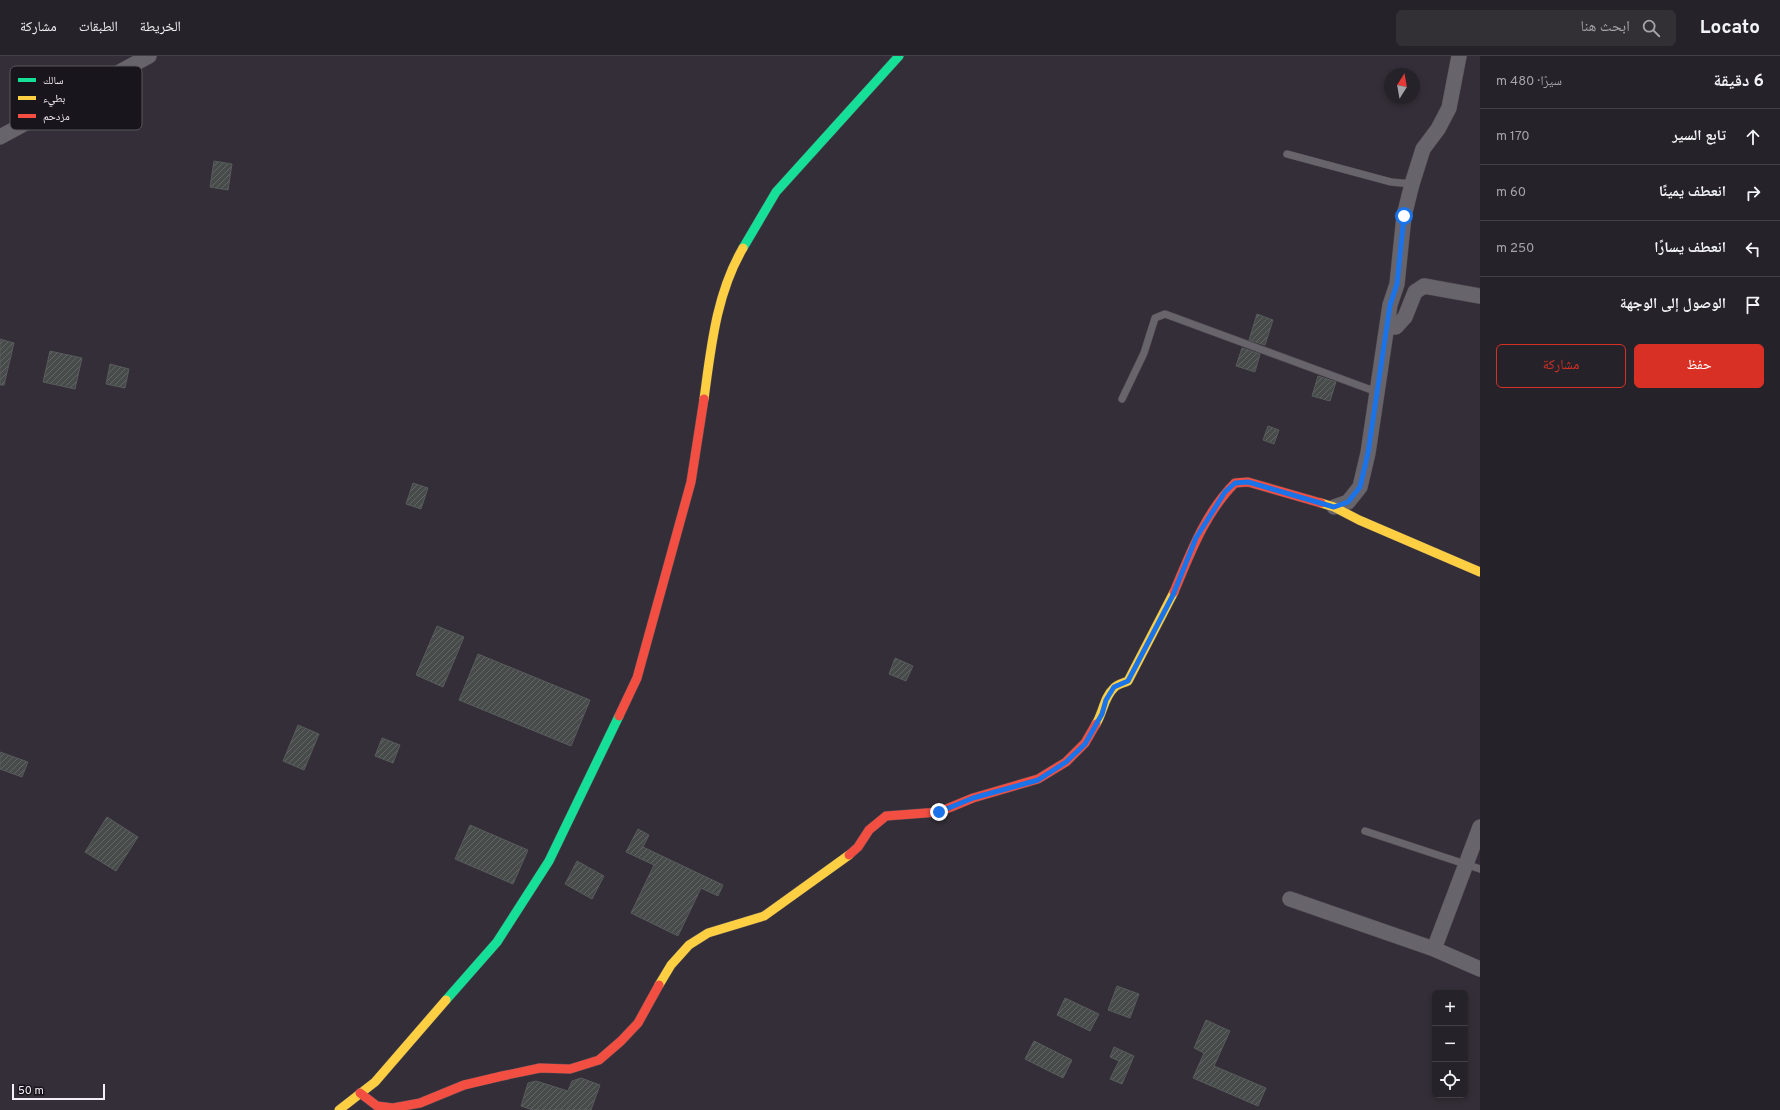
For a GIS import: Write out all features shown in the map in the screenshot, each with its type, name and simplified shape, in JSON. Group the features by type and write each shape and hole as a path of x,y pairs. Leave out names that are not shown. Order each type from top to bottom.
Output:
{"street":[{"path":"131,66 149,56"},
{"path":"339,1110 375,1082 497,942 549,861 637,678 691,482 715,323 735,262 776,192 899,56"},
{"path":"1334,507 1348,502 1360,487 1368,453 1390,305 1397,284 1404,216 1423,148 1438,129 1449,108 1459,56"},
{"path":"0,137 13,130"},
{"path":"1387,327 1396,327 1405,317 1414,292 1424,286 1480,296"},
{"path":"360,1093 377,1106 393,1108 420,1103 464,1085 502,1076 540,1068 570,1069 599,1060 621,1041 638,1023 671,965 689,945 708,933 764,916 836,865 858,847 869,830 886,816 939,812 973,798 1038,780 1066,762 1085,744 1102,714 1106,700 1114,687 1128,681 1173,595 1196,538 1225,492 1235,483 1248,482 1334,507 1359,520 1480,572"},
{"path":"1434,949 1480,827"},
{"path":"1290,900 1434,949 1480,969"}],"lane":[{"path":"1287,154 1391,182 1412,184"},
{"path":"1122,399 1144,353 1155,318 1165,314 1377,392"},
{"path":"1365,831 1480,869"}],"building":[{"path":"214,161 232,164 228,190 210,187"},
{"path":"1257,314 1273,320 1265,345 1249,340"},
{"path":"0,339 14,343 4,385 0,385"},
{"path":"1242,348 1260,354 1255,372 1236,366"},
{"path":"50,351 82,358 75,389 43,382"},
{"path":"110,364 129,369 125,388 106,384"},
{"path":"1318,376 1336,382 1330,401 1312,396"},
{"path":"1268,426 1279,430 1274,444 1263,440"},
{"path":"413,483 428,488 421,509 406,504"},
{"path":"437,626 464,637 443,687 416,675"},
{"path":"478,654 590,700 571,746 459,700"},
{"path":"895,658 913,666 906,681 889,674"},
{"path":"298,725 319,734 304,770 283,761"},
{"path":"382,738 400,745 393,763 375,756"},
{"path":"0,752 28,762 22,777 0,769"},
{"path":"107,817 138,837 116,871 85,852"},
{"path":"470,825 528,850 513,884 455,859"},
{"path":"638,829 649,835 643,847 723,885 718,896 701,888 678,936 631,913 654,865 626,852"},
{"path":"577,861 604,876 592,899 565,884"},
{"path":"1117,986 1139,994 1130,1018 1108,1010"},
{"path":"1065,998 1099,1014 1090,1031 1057,1015"},
{"path":"1206,1020 1230,1031 1214,1066 1266,1088 1258,1106 1193,1078 1204,1053 1194,1048"},
{"path":"1034,1041 1072,1060 1063,1078 1025,1059"},
{"path":"1114,1047 1134,1056 1122,1084 1110,1079 1119,1061 1110,1057"},
{"path":"581,1078 600,1085 591,1110 533,1110 521,1106 528,1083 536,1081 568,1091 572,1081"}],"traffic: fast":[{"path":"743,248 776,192 899,56"},
{"path":"446,1000 497,942 549,861 619,716"}],"traffic: slow":[{"path":"704,399 716,322 726,284 743,248"},
{"path":"1321,503 1334,507 1359,520 1480,572"},
{"path":"1096,724 1108,696 1115,687 1128,681 1174,592"},
{"path":"659,985 671,965 689,945 708,933 764,916 849,855"},
{"path":"339,1110 375,1082 446,1000"}],"traffic: jam":[{"path":"619,716 637,678 691,482 704,399"},
{"path":"1174,592 1199,534 1215,507 1235,483 1248,482 1321,503"},
{"path":"849,855 858,847 869,830 886,816 939,812 973,798 1038,779 1066,762 1085,743 1096,724"},
{"path":"360,1093 377,1106 393,1108 420,1103 464,1085 502,1076 540,1068 570,1069 599,1060 621,1041 638,1023 659,985"}],"route":[{"path":"939,812 973,798 1038,780 1066,762 1085,744 1102,714 1106,700 1114,687 1128,681 1173,595 1196,538 1225,492 1235,483 1248,482 1334,507 1348,502 1360,487 1368,453 1390,305 1397,284 1404,216"}]}
